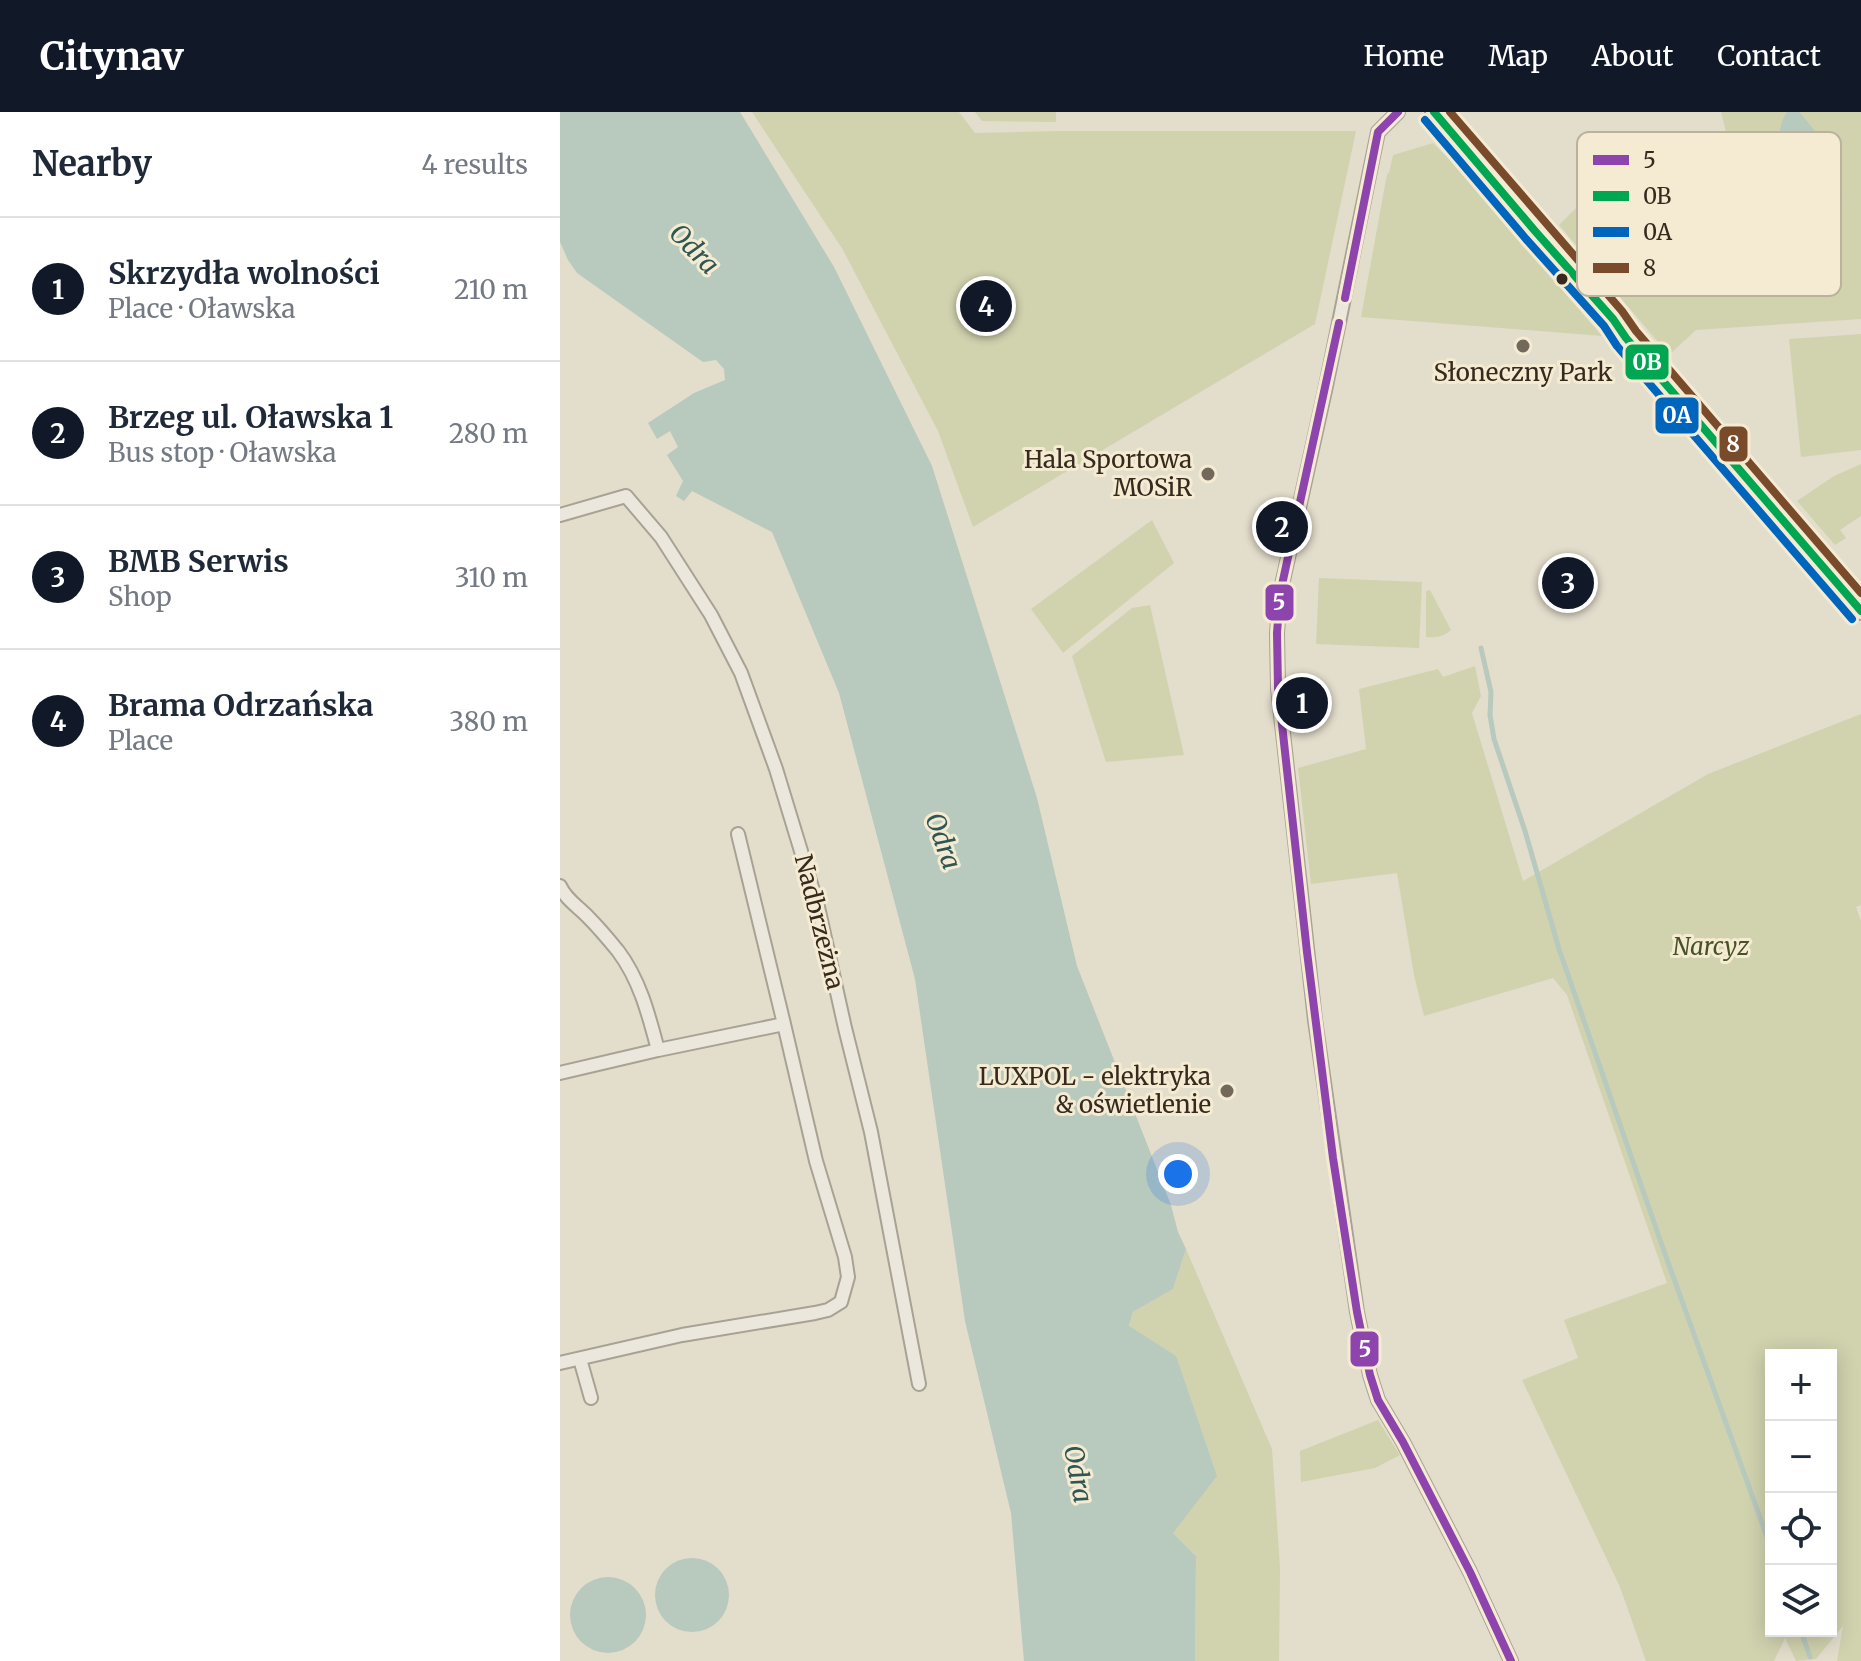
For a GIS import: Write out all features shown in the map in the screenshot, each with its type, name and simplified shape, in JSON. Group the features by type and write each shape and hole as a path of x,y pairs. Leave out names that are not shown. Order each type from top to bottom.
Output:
{"street":[{"path":"1398,112 1378,132 1288,554 1280,594 1277,633 1278,688 1315,1020 1357,1312 1370,1375 1378,1400 1450,1533 1511,1661"},
{"path":"1434,112 1577,278"},
{"path":"1593,296 1861,611"},
{"name":"Nadbrzeżna","path":"560,515 626,496 661,537 711,615 741,673 776,769 818,907 871,1132 919,1384"},
{"path":"560,1363 682,1335 815,1313 841,1302 848,1277 845,1257 816,1161 738,834"},
{"path":"560,886 564,895 619,952 634,975 658,1050"},
{"path":"560,1073 784,1024"},
{"path":"580,1359 591,1398"}],"green space":[{"path":"752,112 959,112 975,133 1356,131 1315,324 973,527 938,431 843,250"},
{"path":"975,112 1056,112 1056,122 982,121"},
{"path":"1721,112 1861,112 1861,319 1696,330 1669,355 1619,296 1841,296 1841,132 1726,132"},
{"path":"1433,143 1602,336 1361,317 1393,155"},
{"path":"1577,207 1577,246 1559,225"},
{"path":"1861,334 1861,450 1801,457 1789,339"},
{"path":"1861,464 1861,516 1840,530 1846,538 1835,545 1797,501 1834,476"},
{"path":"1152,520 1174,563 1063,653 1031,609"},
{"path":"1319,578 1422,582 1419,648 1316,644"},
{"path":"1430,590 1451,630 1436,637 1426,637 1426,591"},
{"path":"1150,605 1184,755 1106,762 1072,656 1132,608"},
{"name":"Narcyz","path":"1475,666 1481,696 1472,713 1523,881 1708,774 1861,714 1861,905 1856,907 1861,921 1861,1661 1837,1661 1843,1626 1837,1633 1837,1349 1765,1349 1765,1637 1834,1637 1816,1659 1796,1661 1785,1638 1774,1661 1646,1661 1620,1587 1522,1380 1578,1358 1564,1320 1667,1283 1567,995 1553,978 1424,1016 1397,873 1311,884 1298,768 1366,749 1359,689 1438,669 1443,677"},
{"path":"1186,1249 1272,1449 1280,1567 1279,1661 1195,1661 1196,1556 1173,1533 1129,1327 1133,1312 1173,1289"},
{"path":"1378,1420 1400,1455 1375,1468 1301,1482 1300,1451"}],"water":[{"name":"Odra","path":"560,112 740,112 834,267 932,466 1037,798 1077,966 1186,1249 1173,1289 1133,1312 1129,1326 1176,1356 1217,1476 1173,1533 1196,1556 1195,1661 1024,1661 1011,1513 965,1321 915,979 839,693 772,532 692,491 684,501 676,496 683,481 667,455 678,447 670,431 657,439 648,423 694,393 725,380 724,369 716,360 703,362 577,273 568,260 560,242"},
{"path":"1787,112 1799,112 1814,132 1780,132"},
{"path":"685,1558 699,1558 713,1564 723,1574 729,1595 727,1609 713,1626 699,1632 685,1632 671,1626 661,1616 655,1602 655,1588 661,1574 671,1564"},
{"path":"608,1577 622,1580 635,1588 643,1601 646,1615 643,1629 635,1642 622,1650 608,1653 594,1650 581,1642 573,1629 570,1615 573,1601 581,1588 594,1580"}],"waterway":[{"path":"1481,648 1491,692 1490,715 1494,739 1525,831 1559,949 1765,1531"},
{"path":"1803,1637 1810,1657"}],"transit line":[{"name":"5","path":"1345,298 1378,132 1398,112"},
{"name":"0B","path":"1434,112 1577,278"},
{"name":"8","path":"1450,112 1577,259"},
{"name":"0A","path":"1425,120 1577,296"},
{"name":"0A","path":"1577,296 1852,619"},
{"name":"0B","path":"1593,296 1861,611"},
{"name":"8","path":"1609,296 1861,593"},
{"name":"5","path":"1339,323 1280,594 1277,633 1278,688 1333,1158 1357,1312 1378,1400 1470,1572 1511,1661"}],"place":[{"name":"Brama Odrzańska","path":"986,306"},
{"name":"Słoneczny Park","path":"1523,346"},
{"name":"Hala Sportowa MOSiR","path":"1208,474"},
{"name":"Brzeg ul. Oławska 1","path":"1282,527"},
{"name":"BMB Serwis","path":"1568,583"},
{"name":"Skrzydła wolności","path":"1302,703"},
{"name":"LUXPOL - elektryka & oświetlenie","path":"1227,1091"}]}
